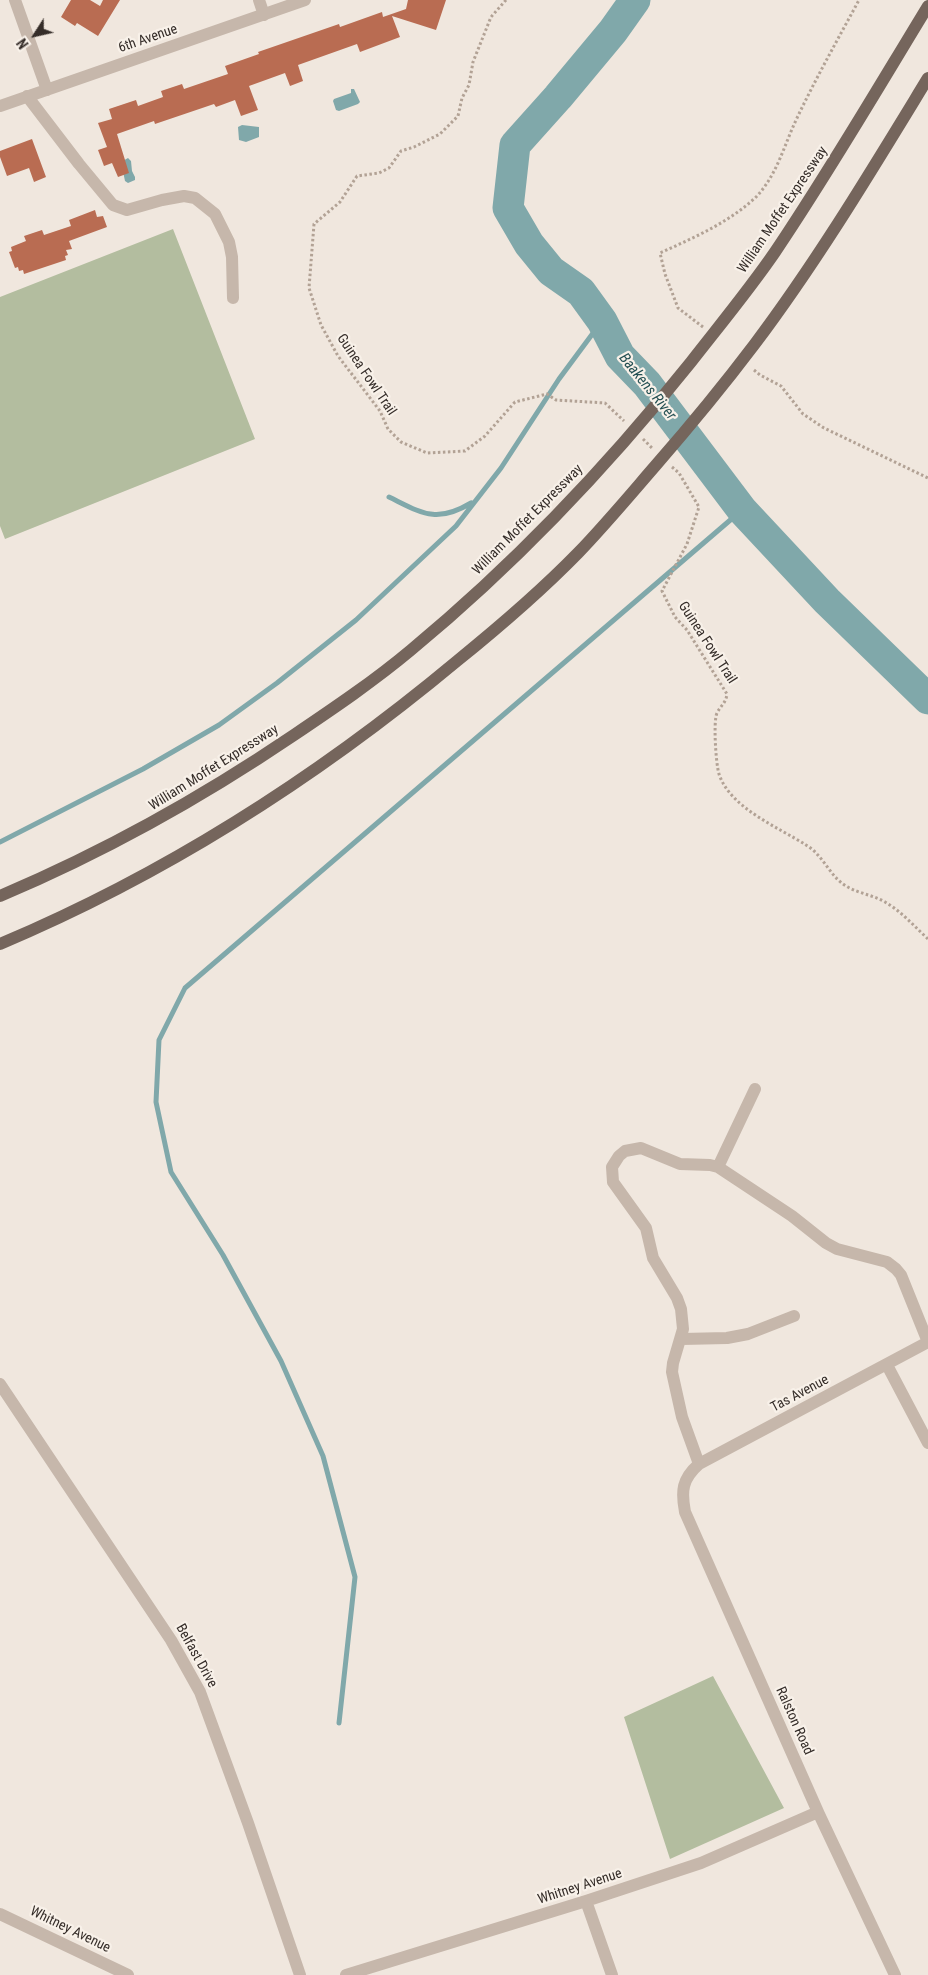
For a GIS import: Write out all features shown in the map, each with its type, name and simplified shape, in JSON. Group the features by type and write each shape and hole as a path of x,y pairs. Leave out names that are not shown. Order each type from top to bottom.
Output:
{"main road":[{"name":"William Moffet Expressway","path":"0,896 55,873 116,843 187,804 253,763 344,702 410,651 477,593 538,536 595,475 661,399 774,253 823,178 928,6"},
{"path":"0,944 148,873 250,813 372,730 508,619 577,553 624,502 689,426 754,345 812,263 928,78"}],"street":[{"path":"15,0 46,90"},
{"path":"259,0 264,15"},
{"name":"6th Avenue","path":"0,106 305,0"},
{"path":"27,96 113,205 127,210 184,196 195,198 215,214 229,242 232,257 233,298"},
{"path":"718,1167 755,1089"},
{"path":"699,1464 682,1417 672,1372 682,1339 683,1320 677,1298 653,1258 643,1223 613,1182 612,1167 619,1156 625,1151 641,1148 680,1164 718,1167 792,1216 826,1243 837,1249 886,1262 902,1275 928,1342"},
{"path":"682,1339 727,1338 748,1334 794,1316"},
{"name":"Tas Avenue","path":"688,1474 699,1464 928,1342"},
{"path":"887,1365 928,1443"},
{"name":"Belfast Drive","path":"0,1384 171,1640 200,1692 300,1975"},
{"name":"Ralston Road","path":"688,1474 682,1497 685,1512 818,1812 895,1975"},
{"name":"Whitney Avenue","path":"346,1975 586,1901 700,1863 818,1812"},
{"path":"586,1901 612,1975"},
{"name":"Whitney Avenue","path":"0,1914 128,1975"}],"path":[{"name":"Guinea Fowl Trail","path":"506,0 491,17 473,62 469,85 462,98 458,116 440,134 414,147 401,151 389,168 379,173 357,176 340,202 314,224 309,288 321,325 338,356 380,411 388,429 401,442 427,453 465,451 485,436 516,402 547,394 556,400 605,403"},
{"name":"Guinea Fowl Trail","path":"679,473 699,507 687,544 662,591 675,617 687,630 727,694 726,703 717,714 715,728 718,772 724,785 734,798 762,819 809,846 841,883 855,891 883,901 897,910 928,939"}],"green space":[{"path":"173,229 255,439 5,539 0,526 0,297"},
{"path":"713,1676 784,1808 670,1859 624,1717"}],"water":[{"path":"351,89 354,89 360,102 339,111 336,110 334,99 351,93"},
{"path":"242,125 259,127 259,137 246,142 239,140 238,127"},
{"path":"128,158 131,161 135,180 128,183 125,181 121,162"}],"building":[{"path":"71,0 90,0 100,6 103,0 120,0 98,36 77,23 75,26 61,17"},
{"path":"408,0 446,0 436,30 392,16 400,37 360,52 357,44 298,65 303,81 290,86 285,73 249,86 258,110 241,116 235,100 216,107 214,104 155,124 154,121 117,134 129,173 118,177 112,163 104,166 98,150 107,147 98,123 112,119 109,109 136,100 138,106 163,97 161,91 182,84 184,89 228,74 225,66 259,54 258,52 339,24 340,27 382,12 383,17 406,9"},
{"path":"32,139 46,177 34,182 29,168 7,176 0,157 0,151"},
{"path":"95,210 97,217 103,216 107,227 69,241 72,249 66,250 68,255 65,256 66,260 24,274 23,270 19,271 18,267 15,268 9,252 12,251 11,247 26,241 24,236 42,230 44,235 71,226 69,220"}],"waterway":[{"name":"Baakens River","path":"635,0 613,31 515,145 508,208 529,244 551,271 581,292 602,321 620,356 647,384 742,510 827,601 928,699"},
{"path":"0,842 143,769 219,725 277,683 356,620 456,526 501,468 559,379 602,321"},
{"path":"389,497 411,508 438,515 448,513 471,503"},
{"path":"339,1723 355,1577 323,1456 281,1361 223,1255 171,1172 156,1102 159,1040 185,988 742,510"}]}
